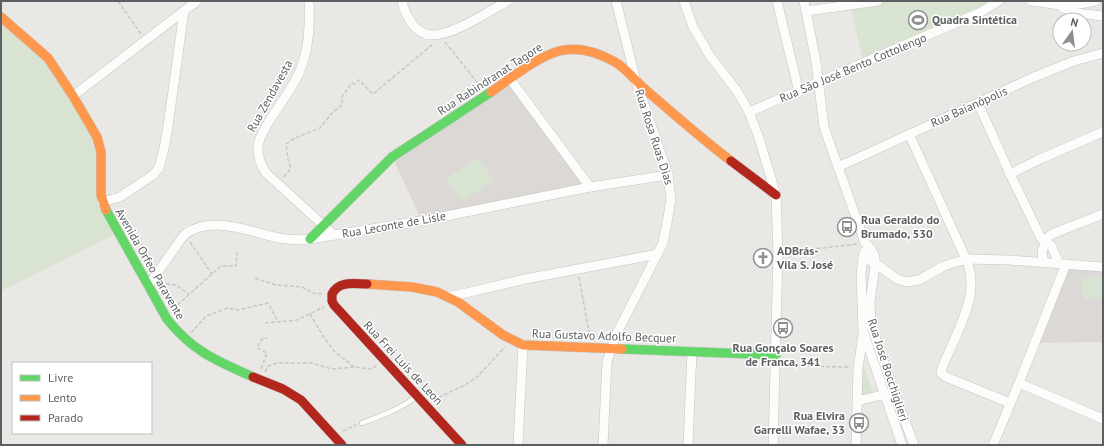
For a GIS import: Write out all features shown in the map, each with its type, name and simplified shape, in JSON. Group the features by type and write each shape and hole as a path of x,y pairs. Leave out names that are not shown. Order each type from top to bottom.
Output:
{"street":[{"path":"73,96 197,1"},
{"name":"Rua Zendavesta","path":"309,1 308,44 299,73 291,89 265,130 258,146 259,158 266,173 334,235"},
{"path":"402,1 406,16 418,29 428,34 436,34 463,25 508,1"},
{"name":"Rua Rosa Ruas Dias","path":"604,445 607,362 610,349 624,318 658,254 665,235 671,199 668,175 636,81 616,1"},
{"path":"684,1 693,27 710,56 737,91 749,112 759,138 776,196 778,253 773,445"},
{"path":"778,1 799,92"},
{"path":"804,1 819,82 824,128 865,243 873,253 875,263"},
{"path":"806,11 878,1"},
{"name":"Rua São José Bento Cottolengo","path":"749,112 799,92 979,13 999,1"},
{"path":"1031,1 1059,5 1075,5 1096,1"},
{"path":"1059,5 1076,13 1103,16"},
{"path":"102,202 120,198 153,175 159,168 168,126 184,10"},
{"name":"Avenida Orfeo Paravente","path":"1,17 44,53 73,96 99,141 101,156 102,202 110,220 173,327 185,341 207,357 260,379 298,398 342,445"},
{"name":"Rua Rabindranat Tagore","path":"323,225 389,160 550,53 561,50 576,49 591,52 620,66 717,150 776,196"},
{"name":"Rua Baianópolis","path":"838,167 1059,67 1103,53"},
{"path":"510,79 590,187"},
{"path":"978,103 1040,238 1051,246 1062,264"},
{"path":"1010,174 1040,159 1103,132"},
{"path":"909,134 966,259 972,276 971,295 968,308 941,374 1010,403"},
{"name":"Rua Leconte de Lisle","path":"184,235 190,230 199,227 229,226 281,238 299,240 310,239 426,220 590,187 668,175"},
{"path":"1043,262 1042,251 1045,241 1052,234 1103,214"},
{"path":"310,239 323,225"},
{"path":"148,286 184,235"},
{"name":"Rua José Bocchiglieri","path":"865,243 861,274 863,331 902,445"},
{"path":"449,297 577,269 658,254"},
{"path":"863,257 875,263 897,279 911,282 919,280 944,266 966,259 1043,262 1103,267"},
{"name":"Rua José Bocchiglieri","path":"875,263 870,302 871,325 914,445"},
{"path":"993,445 1019,383 1062,264"},
{"name":"Rua Gustavo Adolfo Becquer","path":"332,298 335,289 342,285 380,285 421,288 449,297 473,312 510,340 523,345 776,354"},
{"name":"Rua Frei Luis de Leon","path":"332,298 384,360 462,445"},
{"path":"856,445 858,368 863,331 871,325"},
{"path":"518,445 523,345"},
{"path":"688,445 692,351"},
{"path":"1019,383 1103,419"},
{"path":"857,401 894,392"}],"lane":[{"path":"362,423 385,415 405,405 417,396"}],"path":[{"path":"118,1 146,40"},
{"path":"278,184 291,168 288,160 286,144 295,138 320,128 332,113 343,104 341,98 352,83 355,84 359,80 373,94 406,65 434,44 437,39 436,34"},
{"path":"436,34 442,38 487,94"},
{"path":"184,235 190,241 192,247 212,274"},
{"path":"778,253 865,243"},
{"path":"165,315 221,266 236,266 237,252"},
{"path":"577,269 592,348"},
{"path":"255,278 276,286 302,287 313,294 332,298"},
{"path":"148,286 165,283 172,284 180,287 190,294"},
{"path":"265,323 297,320 310,314 332,298"},
{"path":"185,341 206,316 228,308 238,310 268,303 278,322"},
{"path":"310,314 323,336 335,352 354,367"},
{"path":"260,379 267,353 257,348 263,338 267,338"},
{"path":"424,404 465,385 477,377 504,350 510,340"},
{"path":"260,379 268,366 277,363 311,363 332,369 354,367 371,370 384,360"},
{"path":"776,366 858,368"},
{"path":"333,435 362,423"}],"shaded area":[{"path":"509,83 576,172 583,185 421,219 394,161"},
{"path":"1067,269 1103,269 1103,342 1037,343"}],"green space":[{"path":"881,1 988,1 985,9 863,60 850,5"},
{"path":"1,19 41,52 77,105 97,149 113,235 1,291"},
{"path":"478,158 494,181 461,201 446,178"},
{"path":"1103,276 1103,298 1084,299 1081,277"},
{"path":"862,367 864,368 873,391 872,393 862,396 861,395"}],"traffic: fast":[{"path":"310,239 392,157 491,92"},
{"path":"106,210 167,319 176,330 206,354 253,377"},
{"path":"622,349 776,355"}],"traffic: slow":[{"path":"1,17 48,58 73,96 97,137 101,152 101,195 106,210"},
{"path":"491,92 524,69 551,54 559,51 574,49 595,53 619,65 699,136 731,161"},
{"path":"367,284 412,287 437,292 458,302 503,335 523,345 622,349"}],"traffic: jam":[{"path":"731,161 776,195"},
{"path":"367,284 352,283 339,287 332,294 332,301 334,305 462,445"},
{"path":"253,377 283,389 301,400 342,445"}],"place":[{"name":"Quadra Sintética","path":"918,20"},
{"name":"Rua Geraldo do Brumado, 530","path":"847,227"},
{"name":"ADBrás- Vila S. José","path":"763,258"},
{"name":"Rua Gonçalo Soares de Franca, 341","path":"783,328"},
{"name":"Rua Elvira Garrelli Wafae, 33","path":"859,423"}]}
